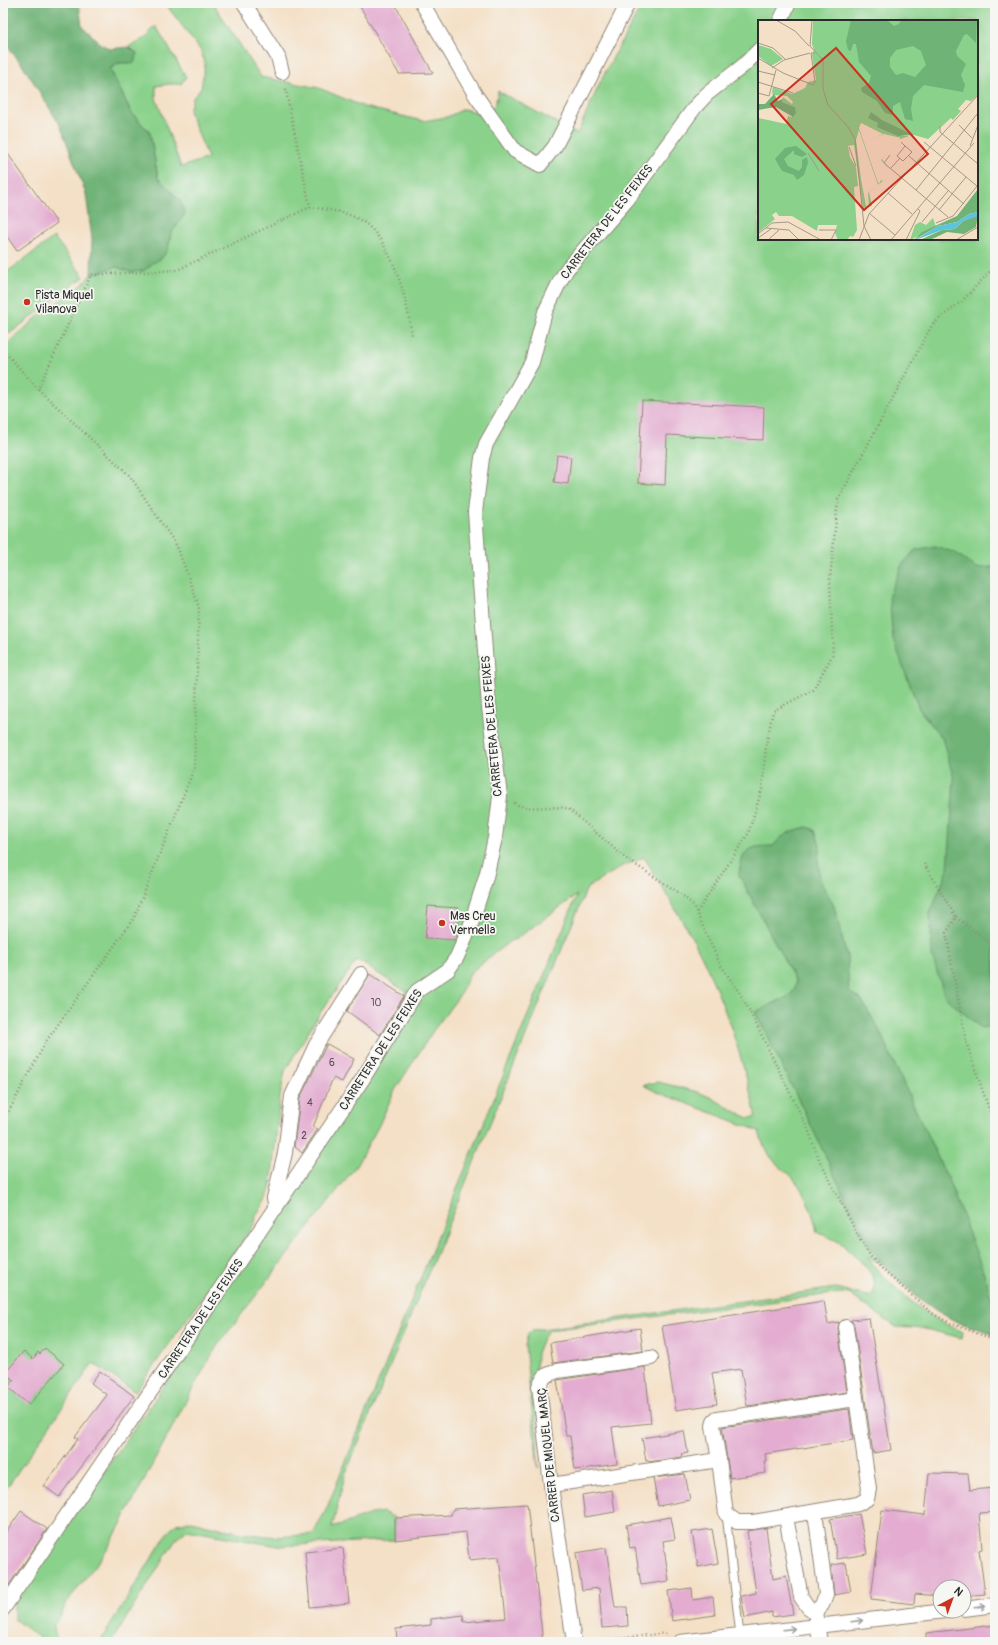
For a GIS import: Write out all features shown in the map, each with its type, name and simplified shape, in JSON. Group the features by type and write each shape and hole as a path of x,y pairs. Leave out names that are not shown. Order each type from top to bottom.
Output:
{"street":[{"path":"244,3 278,57 282,72"},
{"path":"422,3 476,96 516,151 540,165 555,146 628,3"},
{"path":"780,20 789,3"},
{"name":"CARRETERA DE LES FEIXES","path":"3,1609 362,1080 417,991 448,970 458,957 470,927 486,877 499,815 499,790 489,707 475,512 482,458 486,444 532,362 545,312 554,292 567,270 627,200 695,106 718,84 744,65 758,51"},
{"path":"276,1208 274,1198 284,1153 292,1096 316,1045 361,974"},
{"path":"846,1327 870,1489 867,1499 858,1504 786,1517 744,1522 732,1519 726,1514 713,1426 717,1419 856,1398"},
{"name":"CARRER DE MIQUEL MARÇ","path":"574,1642 551,1485 539,1386 545,1376 557,1371 651,1358"},
{"path":"551,1485 719,1460"},
{"path":"815,1512 826,1594 822,1605 816,1612 820,1642"},
{"path":"786,1517 801,1597 808,1607 816,1612"},
{"path":"972,1608 995,1605"},
{"path":"680,1642 932,1613"}],"lane":[{"path":"726,1514 740,1635"}],"path":[{"path":"282,72 310,207"},
{"path":"38,390 91,276 177,270 310,207 350,215 366,224 382,241 396,272 405,300 412,336"},
{"path":"697,912 748,834 762,789 766,746 773,711 813,690 833,654 830,579 838,500 932,325 963,300 995,266"},
{"path":"3,350 38,390 130,476 178,546 199,607 194,769 134,918 47,1040 3,1122"},
{"path":"499,790 516,805 526,808 561,807 570,809 625,858 681,894 693,905 720,964 748,1008 808,1129 823,1166 861,1242 871,1257 886,1273 932,1313 950,1323 995,1340"},
{"path":"924,864 956,917 995,947"},
{"path":"956,917 946,933 966,1042 995,1127"}],"green space":[{"path":"3,3 79,3 82,26 99,42 109,49 128,47 137,53 134,63 117,63 110,69 131,112 150,133 158,178 180,200 185,214 171,233 168,249 162,258 153,263 144,271 131,272 116,267 91,275 92,239 86,194 60,125 24,67 3,40"},
{"path":"165,3 213,3 261,77 319,88 364,107 423,121 447,117 464,109 484,114 494,105 497,99 498,91 577,134 603,76 643,3 995,3 995,1338 985,1329 897,1272 868,1257 880,1273 898,1290 933,1317 963,1332 962,1338 925,1329 896,1327 849,1294 840,1293 549,1330 543,1338 537,1353 535,1388 538,1468 525,1346 528,1333 535,1330 836,1288 871,1296 874,1290 875,1283 873,1277 864,1265 842,1244 817,1232 814,1218 805,1196 791,1176 772,1159 762,1141 759,1131 657,1092 643,1085 658,1082 698,1092 749,1118 756,1117 745,1072 715,985 683,921 644,857 621,867 587,888 345,1475 332,1528 371,1514 383,1512 395,1518 395,1540 278,1546 187,1530 177,1538 111,1642 100,1642 168,1532 176,1524 191,1521 241,1533 276,1537 313,1534 326,1510 577,895 516,939 510,941 471,972 459,996 433,1031 395,1090 378,1127 356,1166 217,1346 107,1550 67,1602 60,1617 54,1624 55,1635 61,1642 45,1642 14,1619 14,1600 157,1396 268,1221 416,998 357,960 318,1016 285,1071 280,1097 271,1186 266,1201 256,1215 255,1223 135,1392 93,1363 3,1493 3,339 7,344 41,314 82,285 92,273 168,249 171,233 185,214 169,189 158,178 150,133 131,112 110,69 137,53 128,47 143,39 156,26 186,77 181,84 156,86 156,98 181,167 208,158 189,111 193,98 201,88 205,64 201,51"},
{"name":"Pista Miquel Vilanova","path":"54,237 84,277 9,334 3,326 3,275"},
{"path":"935,546 956,553 976,568 995,567 995,1025 981,1028 945,997 932,956 930,913 948,869 954,779 942,738 919,709 893,640 889,595 902,565 915,550"},
{"path":"807,827 815,830 820,846 818,860 820,880 834,906 847,957 849,992 861,999 878,1028 950,1184 984,1273 995,1313 995,1334 957,1322 937,1311 917,1297 888,1270 870,1247 755,1012 789,996 795,989 796,982 739,875 740,866 744,854 752,848 773,846 788,833"}],"building":[{"path":"358,3 394,3 433,73 399,74"},
{"path":"3,147 57,223 17,251 3,231"},
{"path":"642,401 764,407 763,440 667,435 665,485 638,483"},
{"path":"557,455 571,457 568,484 554,482"},
{"name":"Mas Creu Vermella","path":"428,906 459,908 458,934 455,940 425,938"},
{"path":"370,974 404,996 380,1035 347,1011"},
{"path":"327,1044 354,1059 342,1082 333,1078 313,1127 318,1129 302,1153 294,1146 300,1098"},
{"path":"824,1301 828,1324 839,1322 838,1328 847,1392 747,1406 741,1369 712,1373 717,1404 676,1410 662,1326"},
{"path":"869,1318 891,1450 873,1453 854,1326 851,1320"},
{"path":"640,1328 643,1351 553,1363 550,1343"},
{"path":"45,1348 64,1364 29,1405 8,1387 14,1380 5,1373 24,1351 33,1359 38,1352 40,1354"},
{"path":"645,1367 651,1423 612,1427 617,1464 575,1470 570,1436 566,1436 557,1380"},
{"path":"100,1371 134,1396 59,1497 44,1486 78,1439 75,1437 107,1395 91,1383"},
{"path":"849,1409 853,1440 765,1454 766,1461 764,1461 766,1473 730,1478 722,1427"},
{"path":"684,1431 688,1453 681,1454 682,1457 649,1462 649,1460 646,1461 642,1438"},
{"path":"929,1473 968,1474 970,1490 995,1488 995,1512 979,1513 982,1549 979,1550 985,1594 972,1595 972,1579 932,1579 932,1595 915,1594 914,1604 871,1599 882,1510 925,1515"},
{"path":"685,1474 690,1500 658,1506 653,1478"},
{"path":"612,1490 615,1512 585,1517 582,1495"},
{"path":"527,1504 543,1642 397,1642 396,1629 431,1625 431,1619 463,1615 464,1622 506,1618 499,1557 469,1560 466,1532 395,1540 395,1518 451,1515 453,1509"},
{"path":"21,1511 47,1529 3,1594 3,1537"},
{"path":"859,1514 867,1554 837,1559 830,1519"},
{"path":"671,1517 675,1539 663,1541 669,1581 641,1585 635,1547 630,1548 626,1525"},
{"path":"766,1528 773,1579 786,1576 793,1614 772,1617 772,1612 745,1618 741,1596 756,1593 747,1531"},
{"path":"712,1529 718,1563 698,1567 692,1532"},
{"path":"343,1548 349,1603 310,1607 305,1552"},
{"path":"606,1548 615,1607 627,1607 628,1626 602,1628 599,1588 582,1590 576,1553"},
{"path":"846,1563 851,1592 834,1595 831,1565"},
{"path":"692,1588 693,1600 713,1597 715,1615 672,1621 668,1591"},
{"path":"995,1625 995,1642 926,1642 926,1633"}],"place":[{"name":"Pista Miquel Vilanova","path":"27,302"},
{"name":"Mas Creu Vermella","path":"442,923"}]}
